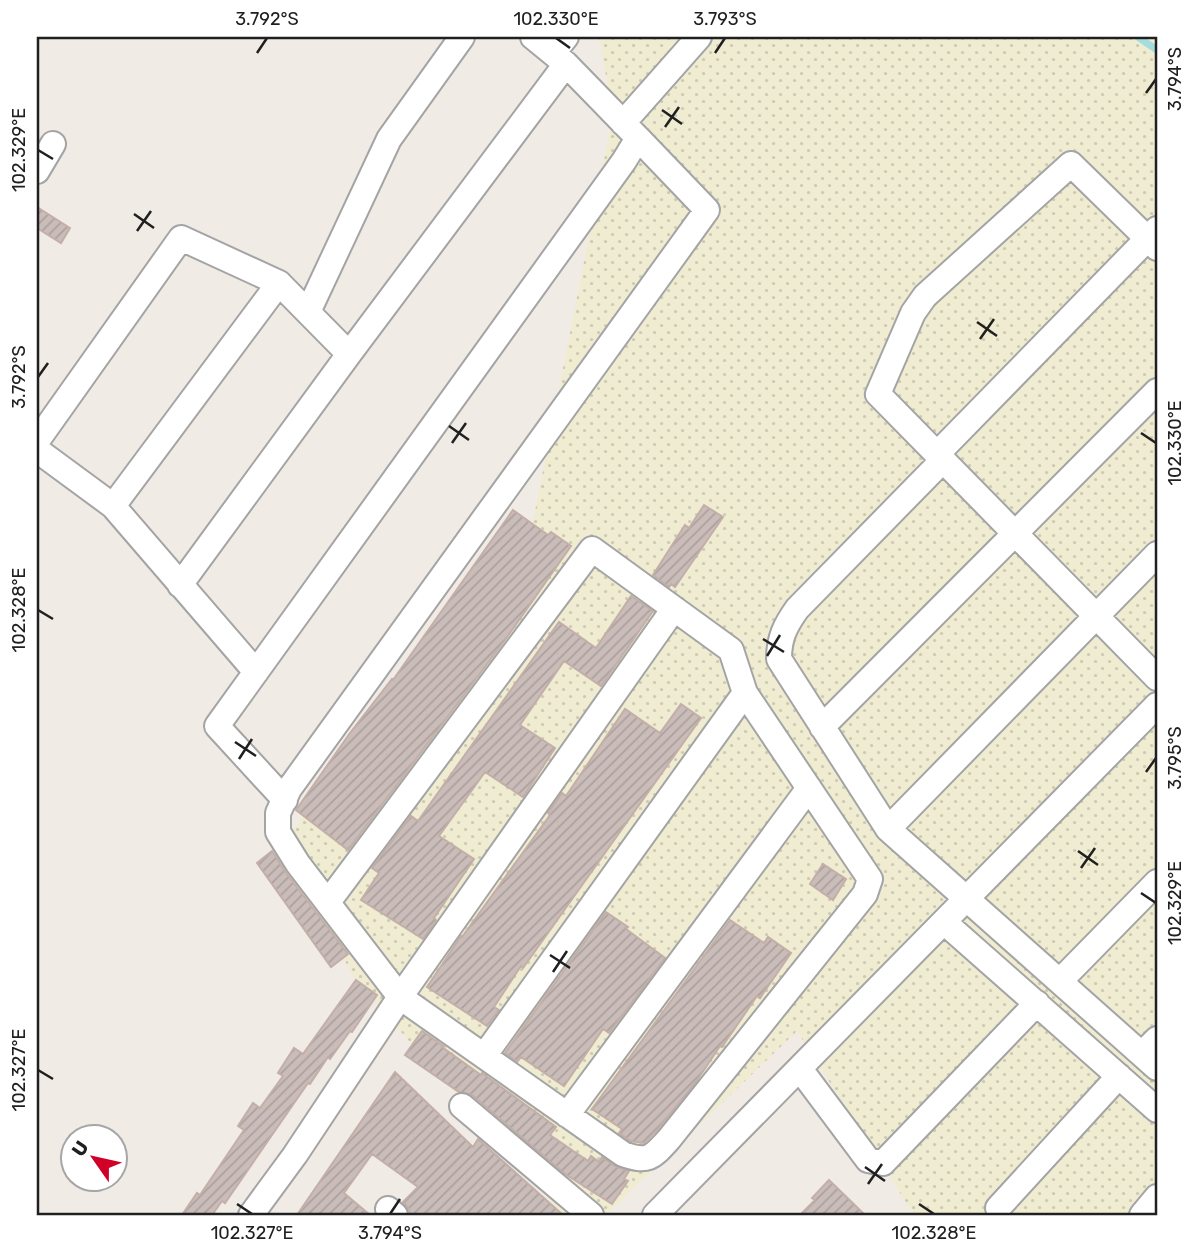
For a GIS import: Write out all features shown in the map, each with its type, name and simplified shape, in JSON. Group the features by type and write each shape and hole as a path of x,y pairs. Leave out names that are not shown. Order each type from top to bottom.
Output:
{"street":[{"path":"308,312 389,138 462,37"},
{"path":"328,902 592,549 730,650 745,693 870,879 865,894 654,1156 639,1160 623,1154 400,997 298,864 278,832 278,813 289,789 707,210 630,131 562,51 533,37"},
{"path":"285,800 217,726 616,173 630,131 699,37"},
{"path":"180,585 349,354 562,51"},
{"path":"37,171 53,144"},
{"path":"1152,1054 1060,981 888,829 779,659 779,644 784,628 797,609 940,457 1154,239 1071,164 925,296 913,313 878,394 940,457 1014,533 1096,615 1157,678"},
{"path":"37,441 181,237 279,283 349,354"},
{"path":"113,506 279,283"},
{"path":"822,727 1157,391"},
{"path":"37,450 113,506 256,672"},
{"path":"888,829 1157,554"},
{"path":"251,1215 295,1155 400,997 673,610"},
{"path":"484,1056 745,693"},
{"path":"655,1215 1157,705"},
{"path":"568,1115 809,788"},
{"path":"1060,981 1157,882"},
{"path":"944,922 1157,1110"},
{"path":"800,1069 868,1160 883,1163 1037,1003"},
{"path":"998,1208 1119,1076"},
{"path":"462,1106 591,1215"},
{"path":"1142,1215 1157,1198"}],"shaded area":[{"path":"599,37 1157,37 1157,1215 914,1215 797,1031 606,1215 563,1215 355,980 284,846 352,741 516,608 613,114"}],"building":[{"path":"37,207 70,228 61,243 37,228"},
{"path":"704,505 723,517 675,587 671,584 669,587 653,575 685,525 689,528"},
{"path":"513,510 548,535 551,532 571,546 505,640 348,850 296,810 350,733 393,680"},
{"path":"631,596 653,611 601,686 564,661 520,725 555,748 523,797 485,772 439,836 474,859 423,939 361,900 379,873 372,868 411,816 418,821 559,622 596,648"},
{"path":"681,704 701,718 523,968 521,966 494,1007 499,1010 487,1026 427,987 550,815 548,813 562,793 566,796 625,709 660,733"},
{"path":"272,851 348,954 331,967 257,863"},
{"path":"823,864 846,879 833,900 810,884"},
{"path":"606,912 665,958 609,1033 603,1029 564,1086 521,1057 517,1062 505,1053"},
{"path":"730,920 764,943 768,937 791,953 760,998 757,996 696,1082 658,1129 644,1143 630,1141 619,1133 622,1129 592,1109"},
{"path":"356,980 377,995 352,1032 350,1031 330,1059 328,1057 310,1084 308,1083 225,1203 222,1201 212,1215 182,1215 197,1193 200,1195 244,1130 238,1126 253,1103 260,1108 283,1076 278,1073 294,1048 303,1054"},
{"path":"422,1031 556,1127 550,1135 588,1161 591,1156 599,1162 602,1157 629,1171 624,1179 628,1181 612,1204 565,1174 472,1095 459,1092 405,1055"},
{"path":"395,1072 473,1147 478,1139 563,1215 410,1215 403,1202 418,1187 372,1154 344,1193 370,1215 297,1215"},
{"path":"829,1180 865,1215 800,1215"}],"waterway":[{"path":"1138,37 1157,50"}]}
